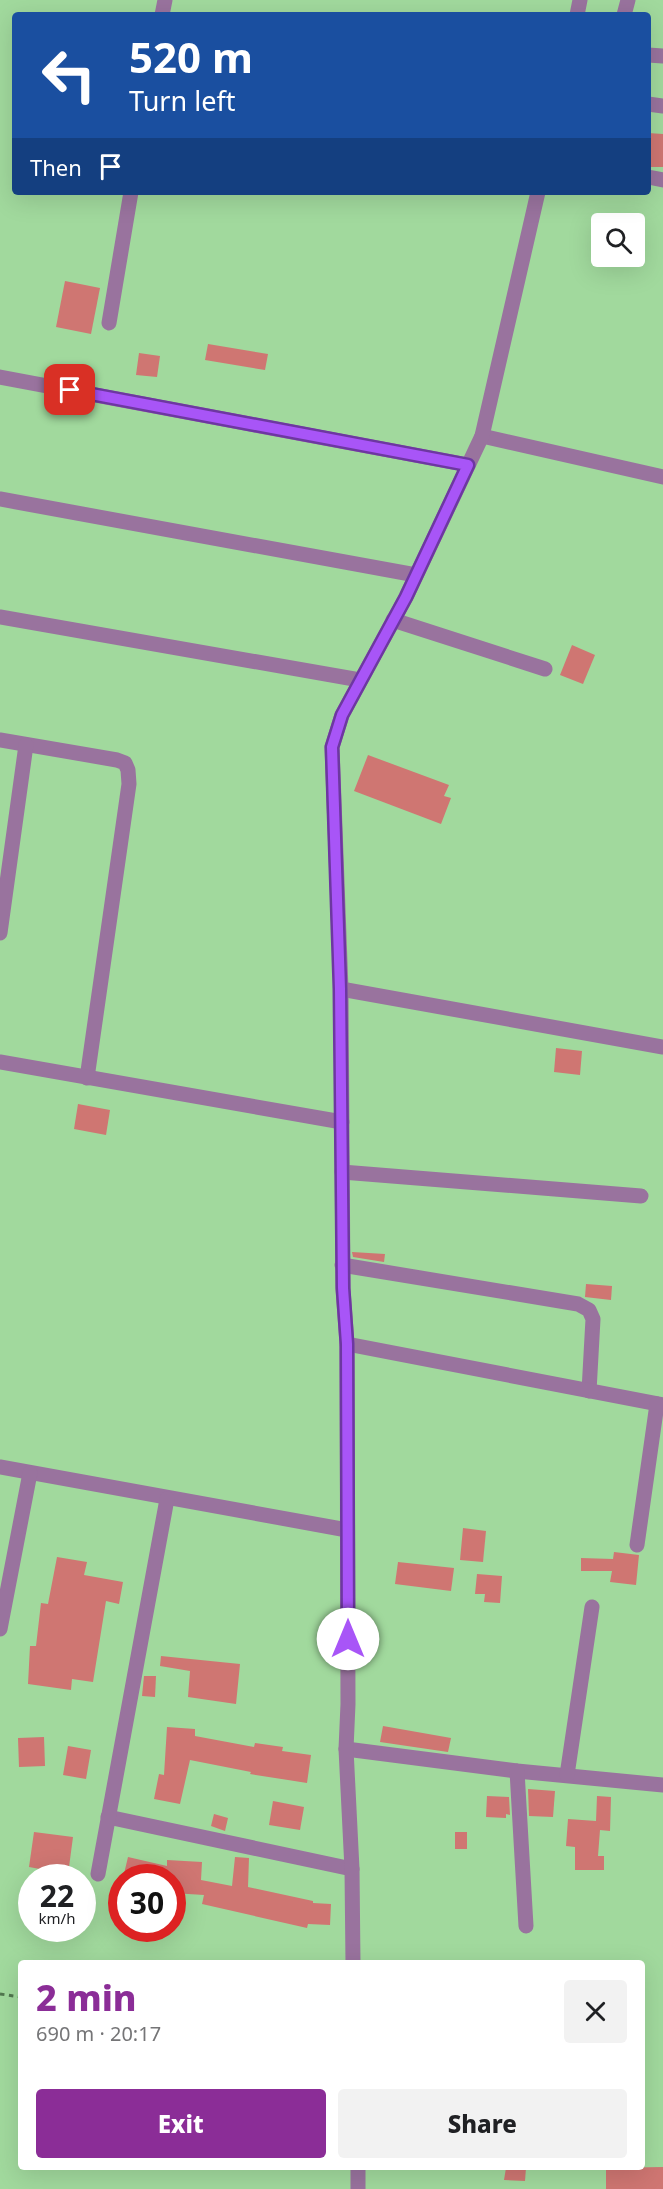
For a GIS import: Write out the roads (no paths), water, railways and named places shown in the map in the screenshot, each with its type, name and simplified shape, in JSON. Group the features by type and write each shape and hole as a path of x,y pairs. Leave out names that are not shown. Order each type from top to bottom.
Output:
{"street":[{"path":"109,323 130,195"},
{"path":"353,1960 352,1869 346,1749 348,1704 347,1344 342,1265 340,989 332,747 339,723 416,575 482,436 537,195"},
{"path":"0,377 468,465"},
{"path":"482,436 663,477"},
{"path":"0,499 416,575"},
{"path":"0,617 360,680"},
{"path":"393,620 545,669"},
{"path":"0,740 117,760 125,763 128,770 129,783 87,1078"},
{"path":"0,933 26,745"},
{"path":"340,989 663,1047"},
{"path":"0,1062 342,1122"},
{"path":"342,1172 641,1196"},
{"path":"342,1265 578,1304 589,1310 593,1319 589,1392"},
{"path":"347,1344 660,1405 637,1545"},
{"path":"0,1467 347,1530"},
{"path":"0,1629 30,1473"},
{"path":"98,1874 167,1499"},
{"path":"567,1774 592,1607"},
{"path":"346,1749 518,1771 663,1785"},
{"path":"518,1771 526,1926"},
{"path":"108,1817 352,1869"},
{"path":"358,2170 358,2189"}]}
